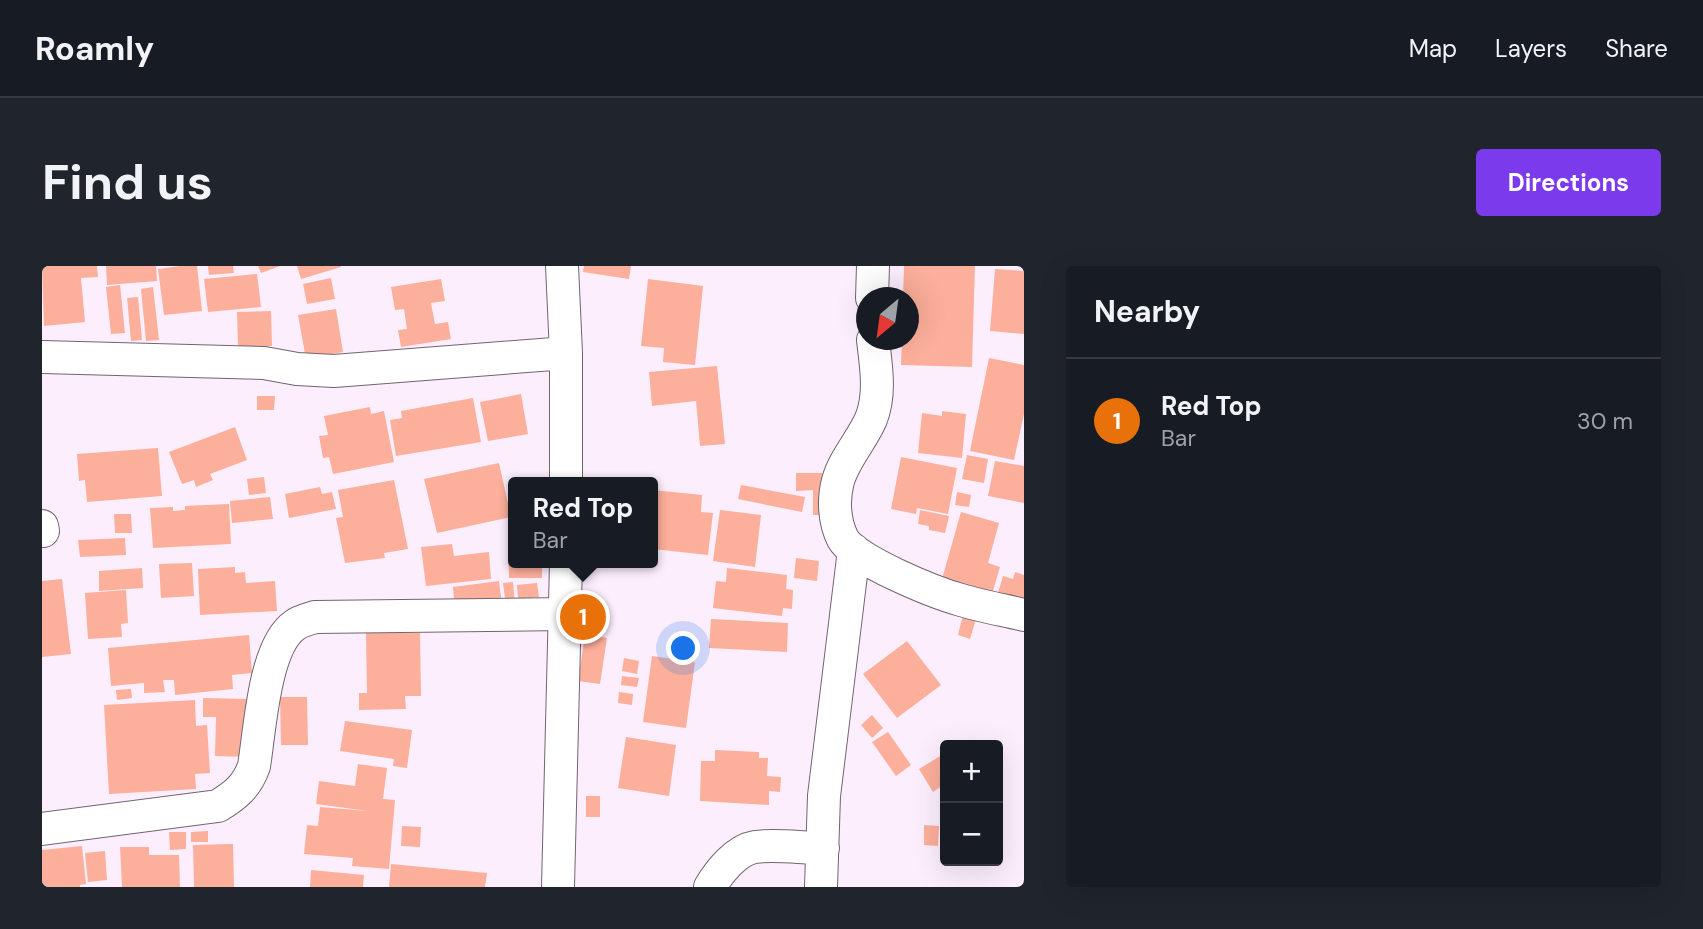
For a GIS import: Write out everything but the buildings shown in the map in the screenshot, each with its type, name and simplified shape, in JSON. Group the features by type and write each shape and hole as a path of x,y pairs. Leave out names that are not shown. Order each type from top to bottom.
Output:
{"street":[{"path":"562,266 566,353 566,477"},
{"path":"872,287 873,266"},
{"path":"874,350 878,387 872,417 839,478 834,502 843,539 854,550 881,567 960,600 1024,615"},
{"path":"42,357 264,363 297,369 334,371 566,353"},
{"path":"821,887 824,796 854,550"},
{"path":"558,887 566,568"},
{"path":"42,829 218,806 234,797 246,783 254,766 271,660 282,639 295,625 315,617 566,614"},
{"path":"710,887 718,874 734,858 753,847 822,848"}],"place":[{"name":"Red Top","path":"583,617"}]}
